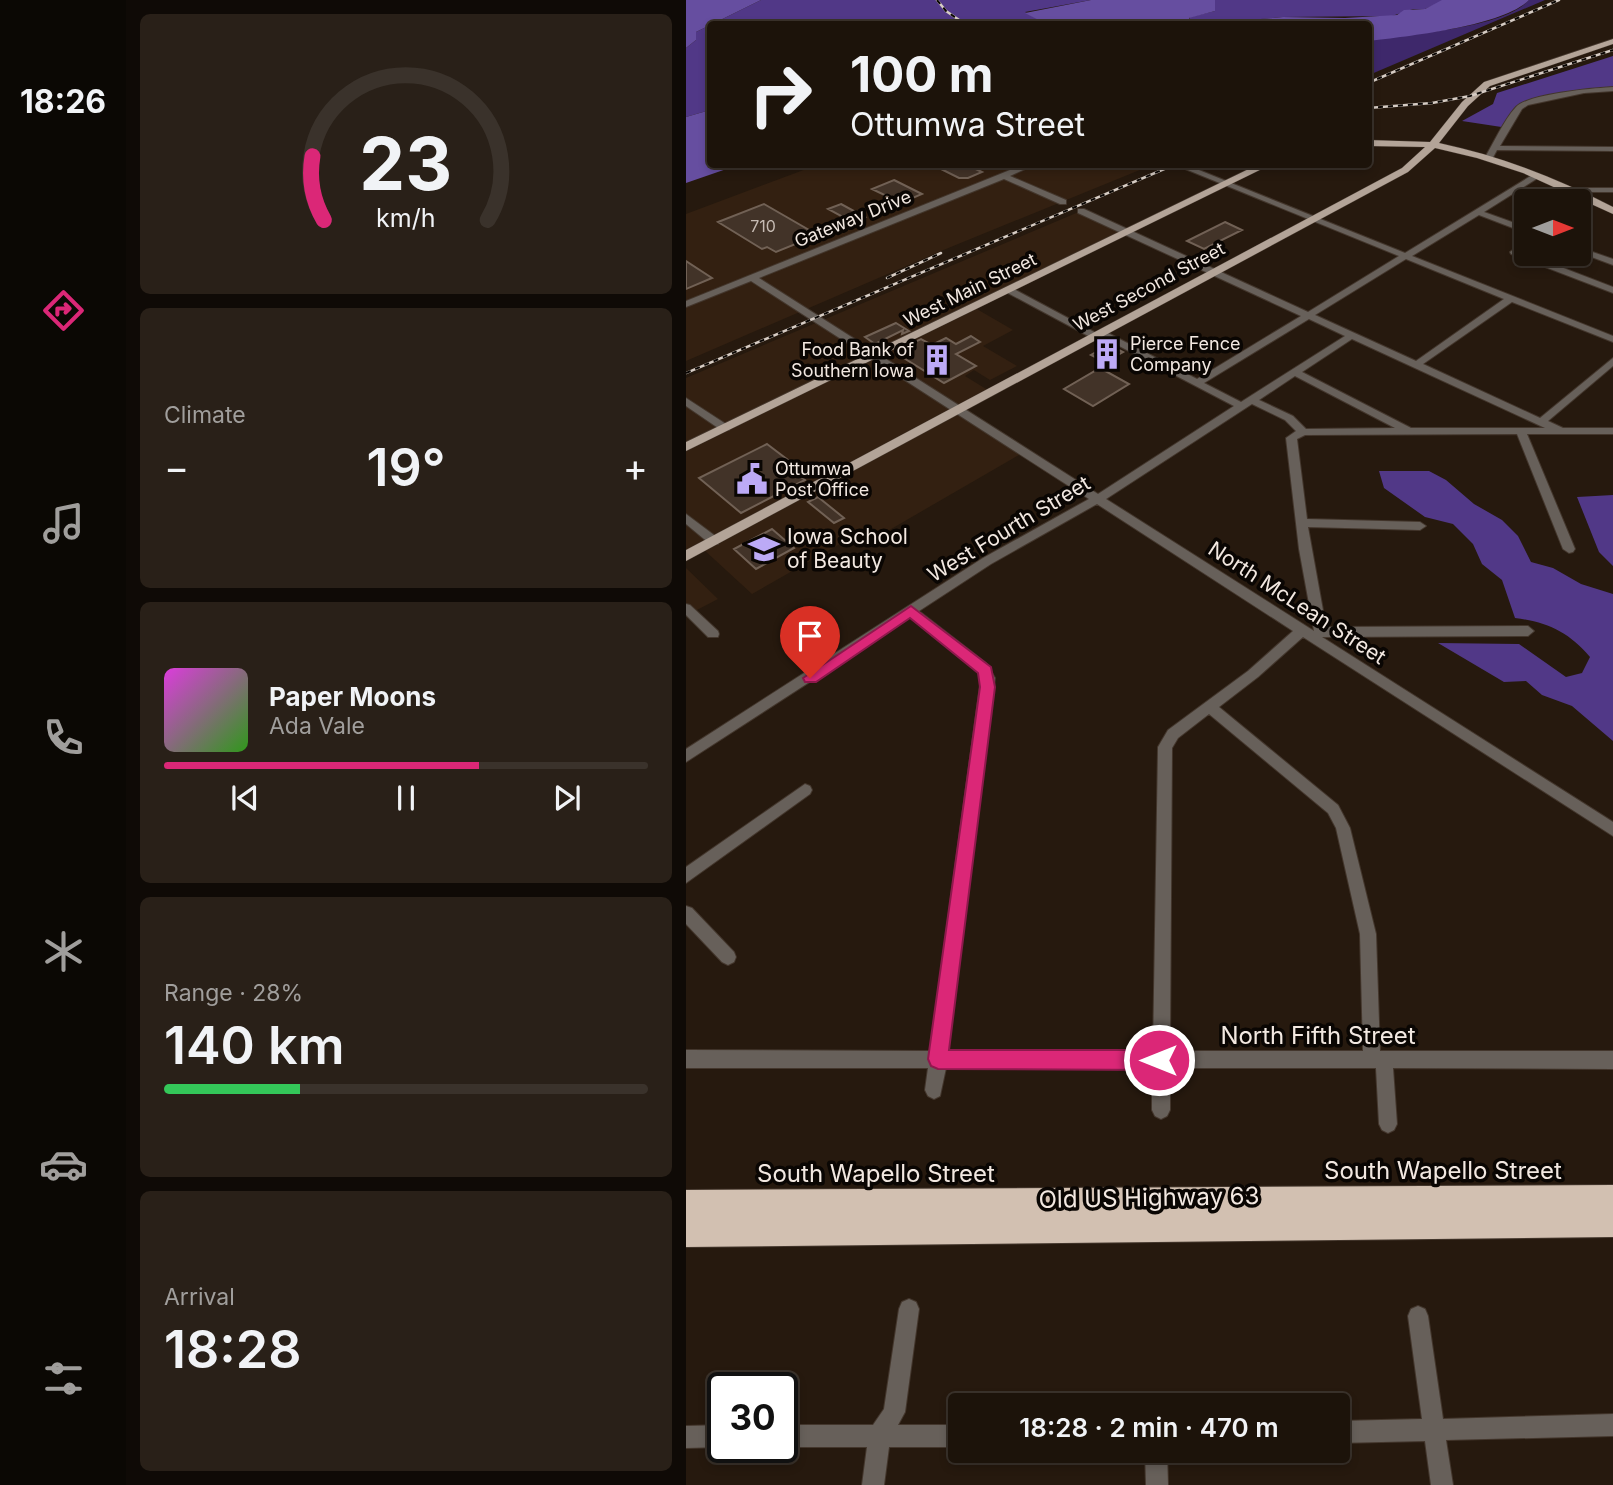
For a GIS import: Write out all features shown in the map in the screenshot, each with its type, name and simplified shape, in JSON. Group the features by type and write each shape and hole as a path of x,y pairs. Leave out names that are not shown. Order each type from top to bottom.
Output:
{"highway":[{"name":"South Wapello Street","path":"686,1204 1613,1199"},
{"name":"Old US Highway 63","path":"686,1232 1613,1223"}],"main road":[{"name":"West Second Street","path":"686,556 1422,159 1471,96 1487,84 1613,41"},
{"path":"1388,143 1420,137 1444,128"},
{"path":"1372,143 1433,145 1488,159 1570,189"},
{"path":"1388,143 1410,147 1422,159"},
{"name":"West Main Street","path":"686,447 1260,168"},
{"path":"1591,200 1613,211"}],"street":[{"path":"1488,159 1519,108 1526,103 1584,91 1613,89"},
{"path":"1496,148 1613,149"},
{"name":"Gateway Drive","path":"686,304 1022,168"},
{"path":"1186,168 1613,339"},
{"path":"1002,175 1063,202"},
{"path":"1197,383 1537,176"},
{"path":"1591,190 1613,190"},
{"path":"1081,211 1561,431"},
{"path":"1478,212 1514,226"},
{"path":"1591,254 1613,262"},
{"path":"1550,266 1613,290"},
{"name":"North McLean Street","path":"751,277 1313,633 1613,830"},
{"path":"1009,290 1241,406"},
{"path":"1416,365 1511,299"},
{"name":"West Fourth Street","path":"686,756 988,561 1098,499 1352,335"},
{"path":"1541,422 1613,361"},
{"path":"1296,373 1411,432"},
{"path":"686,401 725,428"},
{"path":"1253,401 1289,418 1303,432"},
{"path":"1313,633 1303,523 1291,438 1303,432 1613,431"},
{"path":"1521,432 1569,549"},
{"path":"686,518 714,541"},
{"path":"1303,523 1420,526"},
{"path":"686,608 712,634"},
{"path":"911,611 981,667 988,678 934,1090"},
{"path":"1161,1110 1159,1060 1163,763 1166,747 1173,734 1313,633 1528,631"},
{"path":"1210,707 1334,809 1343,828 1367,934 1378,1060 1388,1124"},
{"path":"686,876 805,790"},
{"path":"686,913 728,957"},
{"name":"North Fifth Street","path":"686,1059 1613,1060"},
{"path":"873,1485 879,1436 894,1412 909,1309"},
{"path":"1418,1316 1442,1485"},
{"path":"1350,1432 1613,1424"},
{"path":"798,1436 948,1436"},
{"path":"686,1437 707,1437"},
{"path":"1156,1463 1157,1485"}],"shaded area":[{"path":"686,0 761,0 718,21 707,21 707,27 696,32 696,40 686,48"},
{"path":"761,0 1091,0 1025,12 1041,21 718,21"},
{"path":"1091,0 1215,0 1215,11 1189,18 1192,21 1040,21 1025,13"},
{"path":"1215,0 1443,1 1425,9 1413,9 1392,16 1190,20 1190,17 1215,11"},
{"path":"1442,0 1529,0 1499,17 1430,33 1372,41 1372,21 1238,21 1283,17 1397,15 1404,10 1425,9"},
{"path":"1529,0 1545,0 1372,74 1372,39 1477,24 1516,10"},
{"path":"707,26 707,111 686,117 686,48 696,40 694,33"},
{"path":"1613,56 1613,89 1543,99 1519,108 1508,128 1462,121 1493,104 1497,93"},
{"path":"707,111 707,168 729,168 686,183 686,117"},
{"path":"809,168 1145,168 941,251 686,361 686,214"},
{"path":"1081,211 1128,232 975,308 1013,330 983,346 1017,366 990,380 974,370 965,376 991,392 961,408 1024,452 879,536 868,528 752,594 702,548 686,556 686,378"},
{"path":"1379,471 1429,471 1446,480 1474,504 1502,520 1518,536 1531,562 1553,568 1581,584 1613,594 1613,741 1572,706 1542,695 1526,681 1504,682 1438,643 1519,644 1566,677 1582,673 1590,657 1574,641 1557,630 1537,622 1515,618 1502,580 1482,564 1473,544 1453,524 1425,517 1384,488"},
{"path":"1613,495 1613,566 1599,552 1577,497"},
{"path":"686,568 718,599 695,611 686,603"}],"building":[{"path":"939,168 974,168 982,172 968,178 959,178"},
{"path":"894,180 922,194 901,203 872,189"},
{"path":"764,204 809,230 803,232 813,237 776,252 767,247 762,249 718,222"},
{"path":"841,204 865,217 852,222 828,209"},
{"path":"1225,222 1242,230 1204,249 1187,241"},
{"path":"686,261 712,278 686,289"},
{"path":"896,323 909,331 902,334 903,330 875,344 865,337"},
{"name":"Food Bank of Southern Iowa","path":"971,336 980,342 956,354 976,366 944,383 899,355 900,349 921,339 932,345 946,338 956,344"},
{"name":"Pierce Fence Company","path":"1109,345 1123,352 1105,362 1091,355"},
{"path":"1100,368 1129,384 1093,406 1064,389"},
{"name":"Ottumwa Post Office","path":"767,444 805,473 800,476 805,480 741,513 699,478"},
{"path":"818,497 844,518 834,523 808,502"},
{"name":"Iowa School of Beauty","path":"772,529 794,548 756,569 734,549"}],"railway":[{"path":"937,0 946,11 961,21"},
{"path":"1372,81 1559,0"},
{"path":"1372,108 1432,103 1470,96 1613,50"},
{"path":"686,373 1167,168"},
{"path":"887,278 941,253"}],"place":[{"name":"Pierce Fence Company","path":"1107,354"},
{"name":"Food Bank of Southern Iowa","path":"937,360"},
{"name":"Ottumwa Post Office","path":"752,479"},
{"name":"Iowa School of Beauty","path":"764,549"}],"route":[{"path":"810,678 911,611 981,667 988,678 938,1059 1159,1060"}]}
